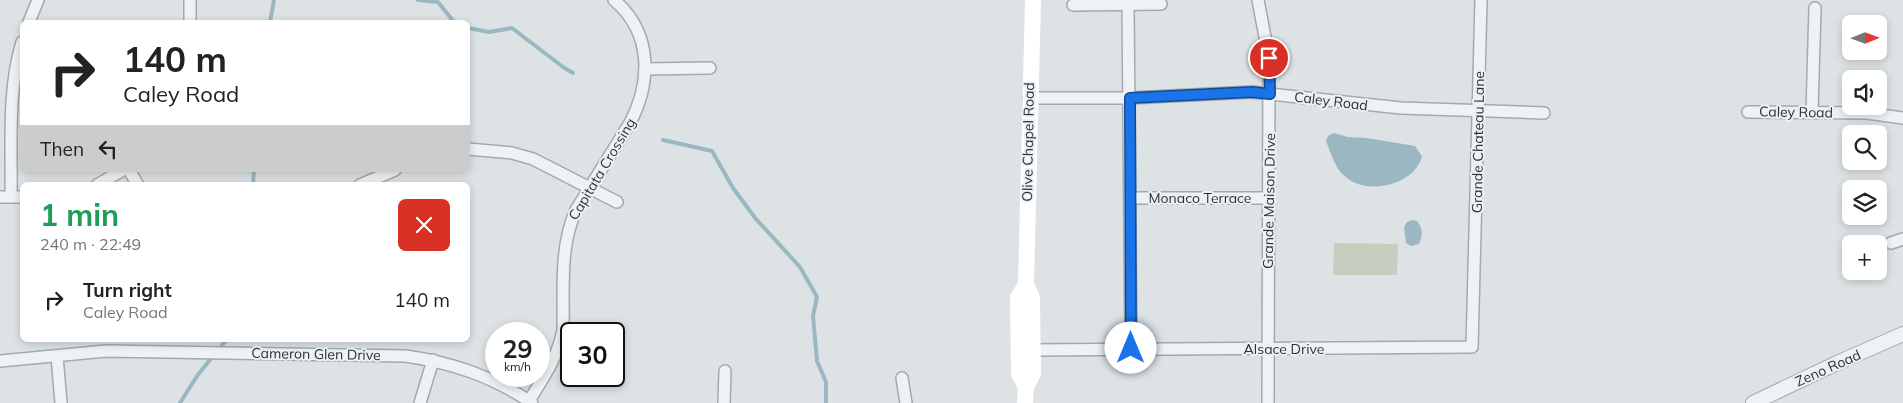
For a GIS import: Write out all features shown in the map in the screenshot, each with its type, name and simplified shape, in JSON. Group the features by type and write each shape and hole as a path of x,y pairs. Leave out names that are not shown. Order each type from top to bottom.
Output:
{"main road":[{"name":"Olive Chapel Road","path":"1026,395 1033,373 1032,298 1026,284 1029,98 1033,0"},
{"name":"Olive Chapel Road","path":"1026,284 1018,298 1019,374 1026,395"}],"street":[{"path":"31,20 38,0"},
{"path":"190,0 190,20"},
{"name":"Capitata Crossing","path":"530,402 551,366 561,341 563,330 564,250 569,225 576,210 638,108 643,93 646,69 642,44 637,30 625,11 614,0"},
{"name":"Grande Maison Drive","path":"1258,0 1269,58 1270,94 1268,403"},
{"name":"Grande Chateau Lane","path":"1475,284 1481,0"},
{"path":"1073,5 1162,4"},
{"path":"1128,5 1131,348"},
{"path":"1812,112 1815,8"},
{"path":"11,197 13,82 20,49"},
{"path":"646,69 710,68"},
{"name":"Caley Road","path":"1029,98 1130,98 1252,92 1392,108 1544,113"},
{"name":"Caley Road","path":"1748,112 1884,114 1903,118"},
{"path":"470,150 503,151 545,164 617,202"},
{"path":"102,182 120,172"},
{"path":"367,182 390,172"},
{"name":"Monaco Terrace","path":"1131,198 1269,198"},
{"path":"1891,243 1903,239"},
{"name":"Alsace Drive","path":"1033,350 1472,346 1475,284"},
{"name":"Zeno Road","path":"1753,403 1903,334"},
{"name":"Cameron Glen Drive","path":"0,361 106,351 406,356 433,360 472,371 530,402"},
{"path":"57,356 61,403"},
{"path":"420,403 433,360"},
{"path":"724,403 725,371"},
{"path":"902,378 906,403"}],"green space":[{"path":"1334,243 1398,244 1397,275 1333,275"}],"water":[{"path":"1334,133 1348,137 1367,138 1415,146 1422,156 1418,166 1411,174 1401,180 1379,186 1367,186 1356,183 1339,171 1326,141 1328,136"},
{"path":"1417,221 1419,224 1422,235 1419,244 1411,246 1406,243 1404,227 1407,222"}],"waterway":[{"path":"270,20 274,0"},
{"path":"418,0 438,2 452,20"},
{"path":"470,28 489,32 512,28 573,73"},
{"path":"663,140 712,151 733,188 756,219 800,267 817,297 813,316 817,361 826,382 826,403"},
{"path":"253,182 254,172"},
{"path":"218,351 225,342"},
{"path":"180,403 197,376 213,356"}],"route":[{"path":"1131,348 1130,98 1252,92 1270,94 1269,58"}]}
